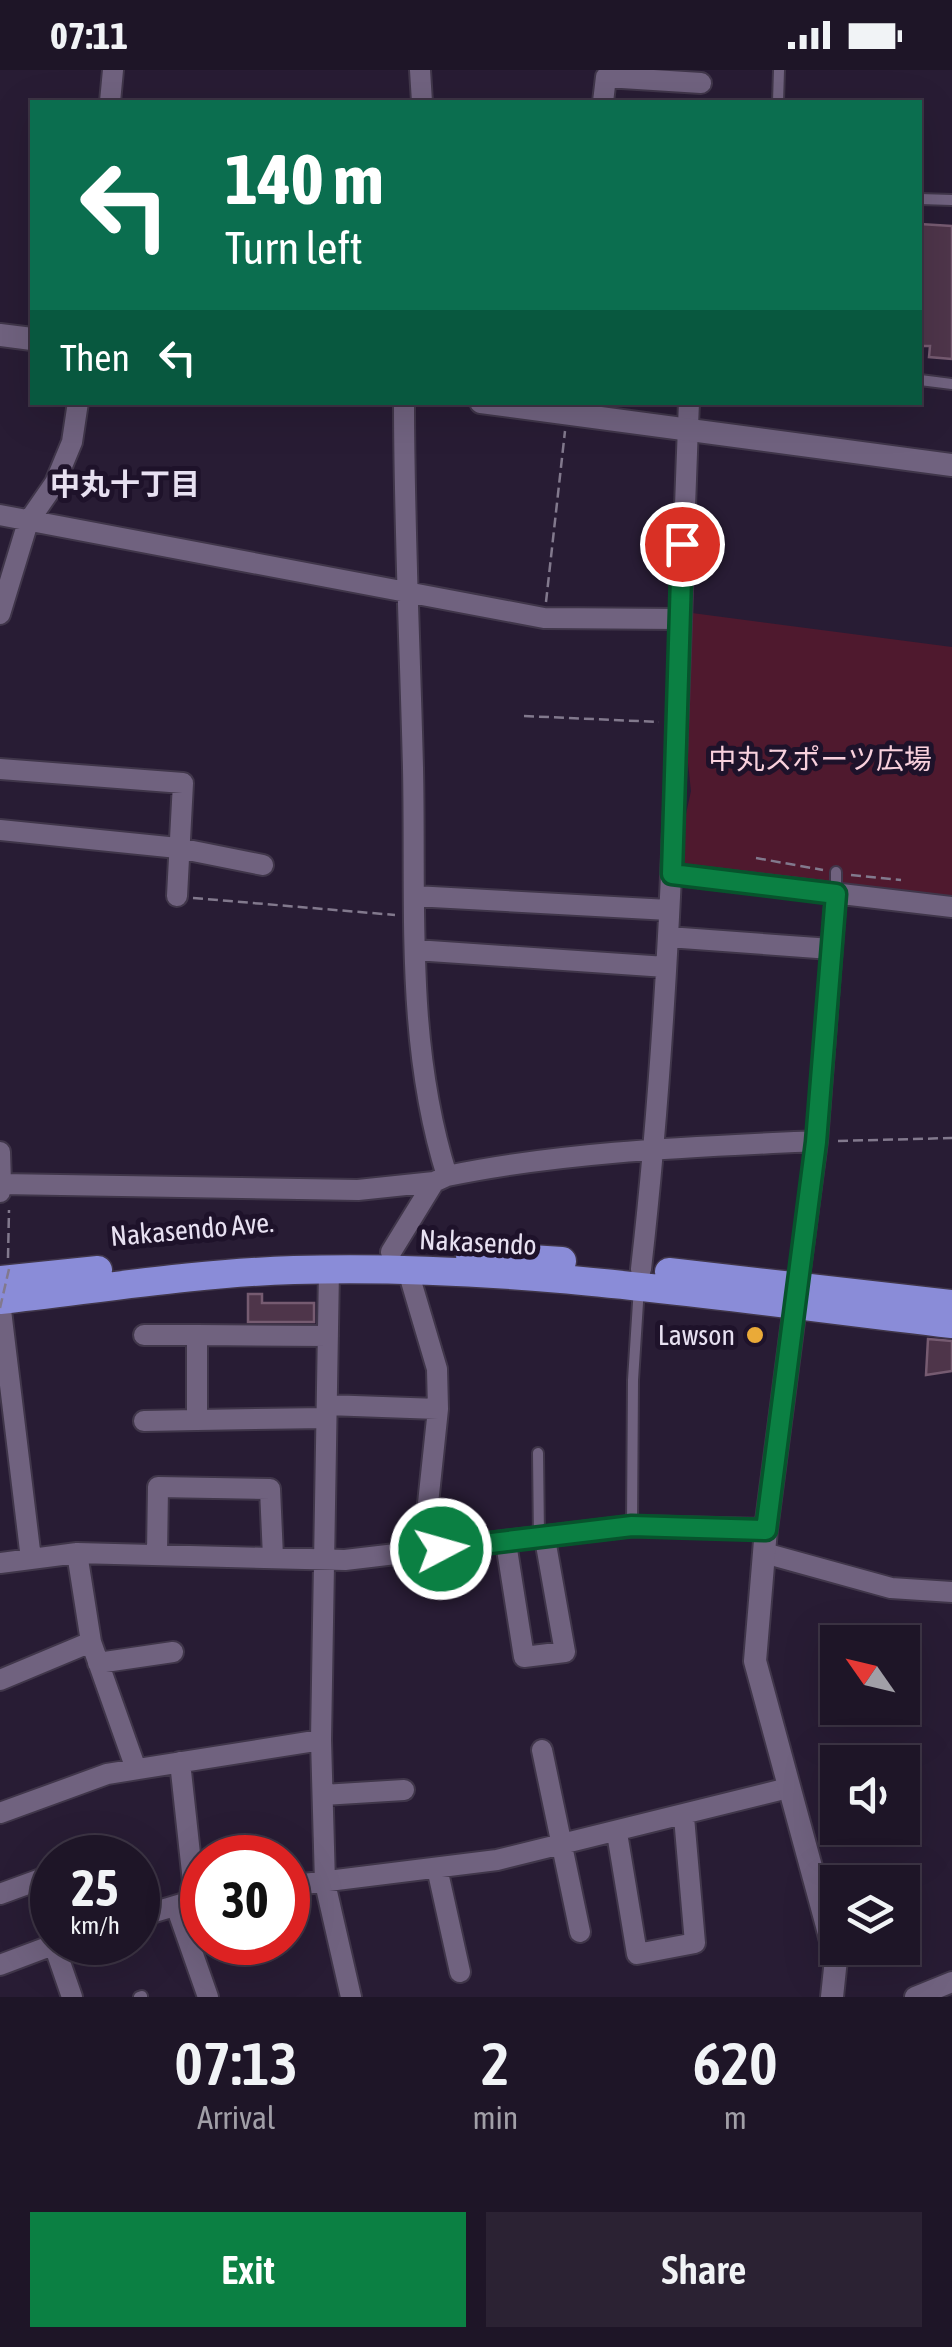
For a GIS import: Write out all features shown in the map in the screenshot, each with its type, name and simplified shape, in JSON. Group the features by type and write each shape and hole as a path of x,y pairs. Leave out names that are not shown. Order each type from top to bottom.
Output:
{"highway":[{"name":"Nakasendo Ave.","path":"4,1274 290,1252 399,1262"},
{"name":"Nakasendo","path":"0,1303 229,1274 521,1256 640,1278 796,1296 952,1324"},
{"name":"Nakasendo","path":"796,1296 952,1304"}],"street":[{"path":"110,100 113,70"},
{"path":"420,70 422,100"},
{"path":"603,100 606,77 700,85"},
{"path":"0,335 30,340"},
{"path":"0,614 28,522 55,483 66,456 77,405"},
{"path":"404,405 404,592 416,1038 440,1179 399,1262 437,1369 438,1410 423,1551"},
{"path":"524,405 568,408 688,430 952,465"},
{"path":"640,1278 655,1149 672,874 678,620 689,405"},
{"path":"0,515 544,618 678,620"},
{"path":"0,769 183,783 178,848 182,861 177,896"},
{"path":"0,830 178,848 263,865"},
{"path":"672,874 832,879 952,907"},
{"path":"832,879 831,949 816,1142 765,1541 754,1661 836,1959 832,1997"},
{"path":"414,906 669,910"},
{"path":"668,937 831,949"},
{"path":"416,950 666,967"},
{"path":"1,1184 358,1190 440,1179 498,1166 655,1149 816,1142"},
{"path":"0,1152 4,1201"},
{"path":"329,1270 322,1740 324,1883 351,1997"},
{"path":"0,1303 30,1559"},
{"path":"144,1334 328,1336"},
{"path":"197,1335 197,1420"},
{"path":"144,1421 438,1410"},
{"path":"157,1554 158,1488 270,1489 274,1557"},
{"path":"0,1563 76,1553 345,1560 632,1526 765,1541 891,1588 952,1592"},
{"path":"506,1542 524,1658 565,1652 542,1539"},
{"path":"76,1553 95,1652 136,1770"},
{"path":"0,1680 95,1652 173,1652"},
{"path":"0,1813 107,1774 322,1740"},
{"path":"542,1750 580,1932"},
{"path":"180,1762 186,1835"},
{"path":"310,1884 437,1868 564,1844 788,1788"},
{"path":"323,1795 404,1790"},
{"path":"617,1833 637,1954 694,1944 684,1816"},
{"path":"437,1868 460,1972"},
{"path":"0,1894 30,1883"},
{"path":"0,1965 30,1954"},
{"path":"63,1965 72,1997"},
{"path":"202,1965 208,1997"},
{"path":"915,1997 952,1982"}],"lane":[{"path":"778,100 779,70"},
{"path":"922,198 952,200"},
{"path":"922,380 952,384"},
{"path":"632,1526 633,1380 640,1278"},
{"path":"538,1452 542,1539"}],"path":[{"path":"544,618 568,408"},
{"path":"524,716 676,722"},
{"path":"756,858 832,879"},
{"path":"854,875 901,880"},
{"path":"177,896 414,906"},
{"path":"816,1142 952,1138"},
{"path":"0,1303 4,1201"}],"green space":[{"name":"中丸スポーツ広場","path":"692,613 952,647 952,900 845,892 675,864 691,791 683,717"}],"building":[{"path":"922,224 952,226 952,359 929,357 930,346 922,346"},
{"path":"248,1294 262,1294 262,1303 314,1303 314,1322 248,1322"},
{"path":"928,1339 952,1341 952,1371 926,1375"}],"place":[{"name":"Lawson","path":"755,1335"}],"district":[{"name":"中丸十丁目","path":"125,485"}],"route":[{"path":"441,1549 632,1526 766,1530 816,1142 836,894 672,874 682,544"}]}
